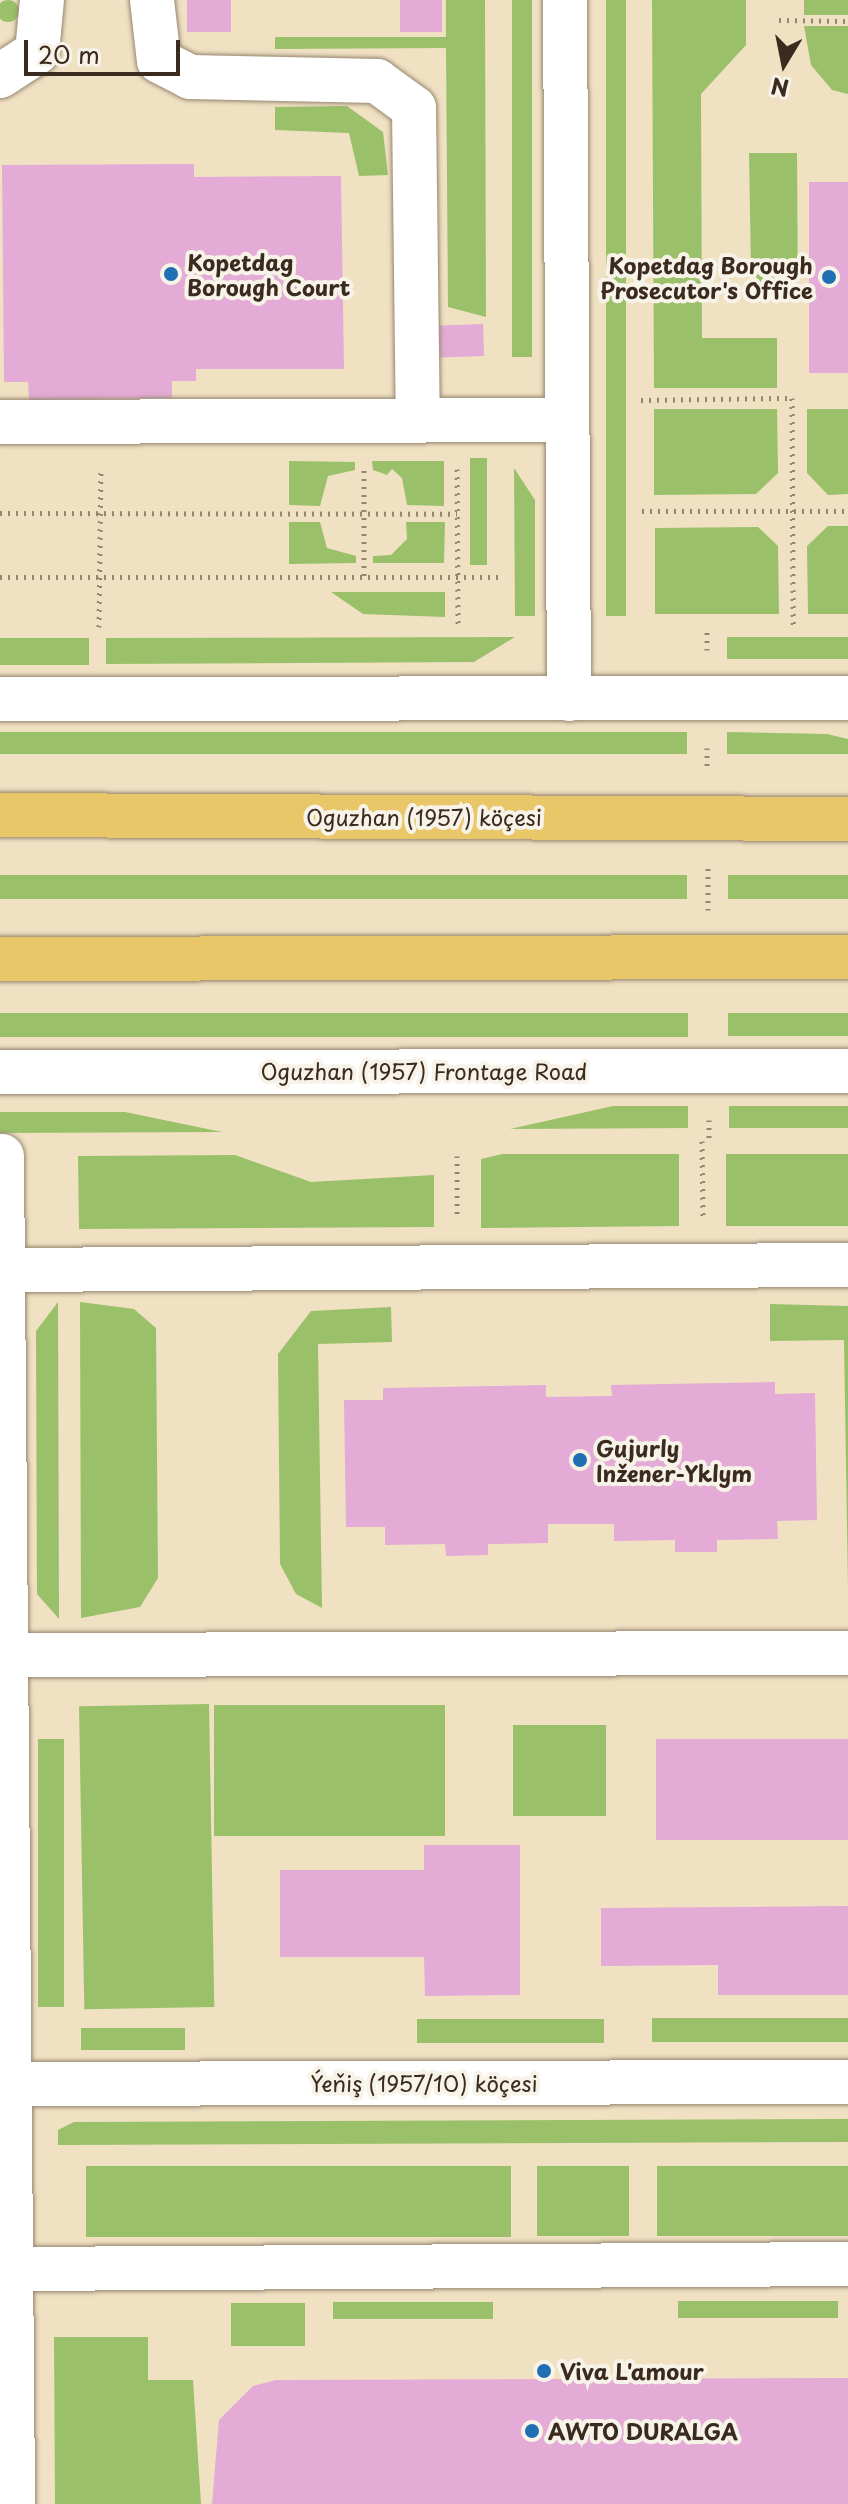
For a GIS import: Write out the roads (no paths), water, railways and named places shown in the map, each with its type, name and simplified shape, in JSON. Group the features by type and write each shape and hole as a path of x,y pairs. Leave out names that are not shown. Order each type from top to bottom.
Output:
{"main road":[{"name":"Oguzhan (1957) köçesi","path":"0,815 848,819"},
{"path":"0,959 848,957"}],"street":[{"path":"0,76 37,52 42,0"},
{"path":"152,0 159,61 190,77 377,81 414,108 418,421"},
{"path":"565,0 569,699"},
{"path":"0,422 567,420"},
{"path":"0,699 848,698"},
{"name":"Oguzhan (1957) Frontage Road","path":"0,1072 848,1071"},
{"path":"2,1156 0,1270 6,2084 12,2269 13,2504"},
{"path":"0,1270 848,1265"},
{"path":"4,1672 848,1653"},
{"name":"Ýeňiş (1957/10) köçesi","path":"6,2084 848,2082"},
{"path":"12,2269 848,2264"}],"place":[{"name":"Kopetdag Borough Court","path":"171,274"},
{"name":"Kopetdag Borough Prosecutor's Office","path":"829,277"},
{"name":"Gujurly Inžener-Yklym","path":"580,1460"},
{"name":"Viva L'amour","path":"544,2371"},
{"name":"AWTO DURALGA","path":"532,2431"}]}
